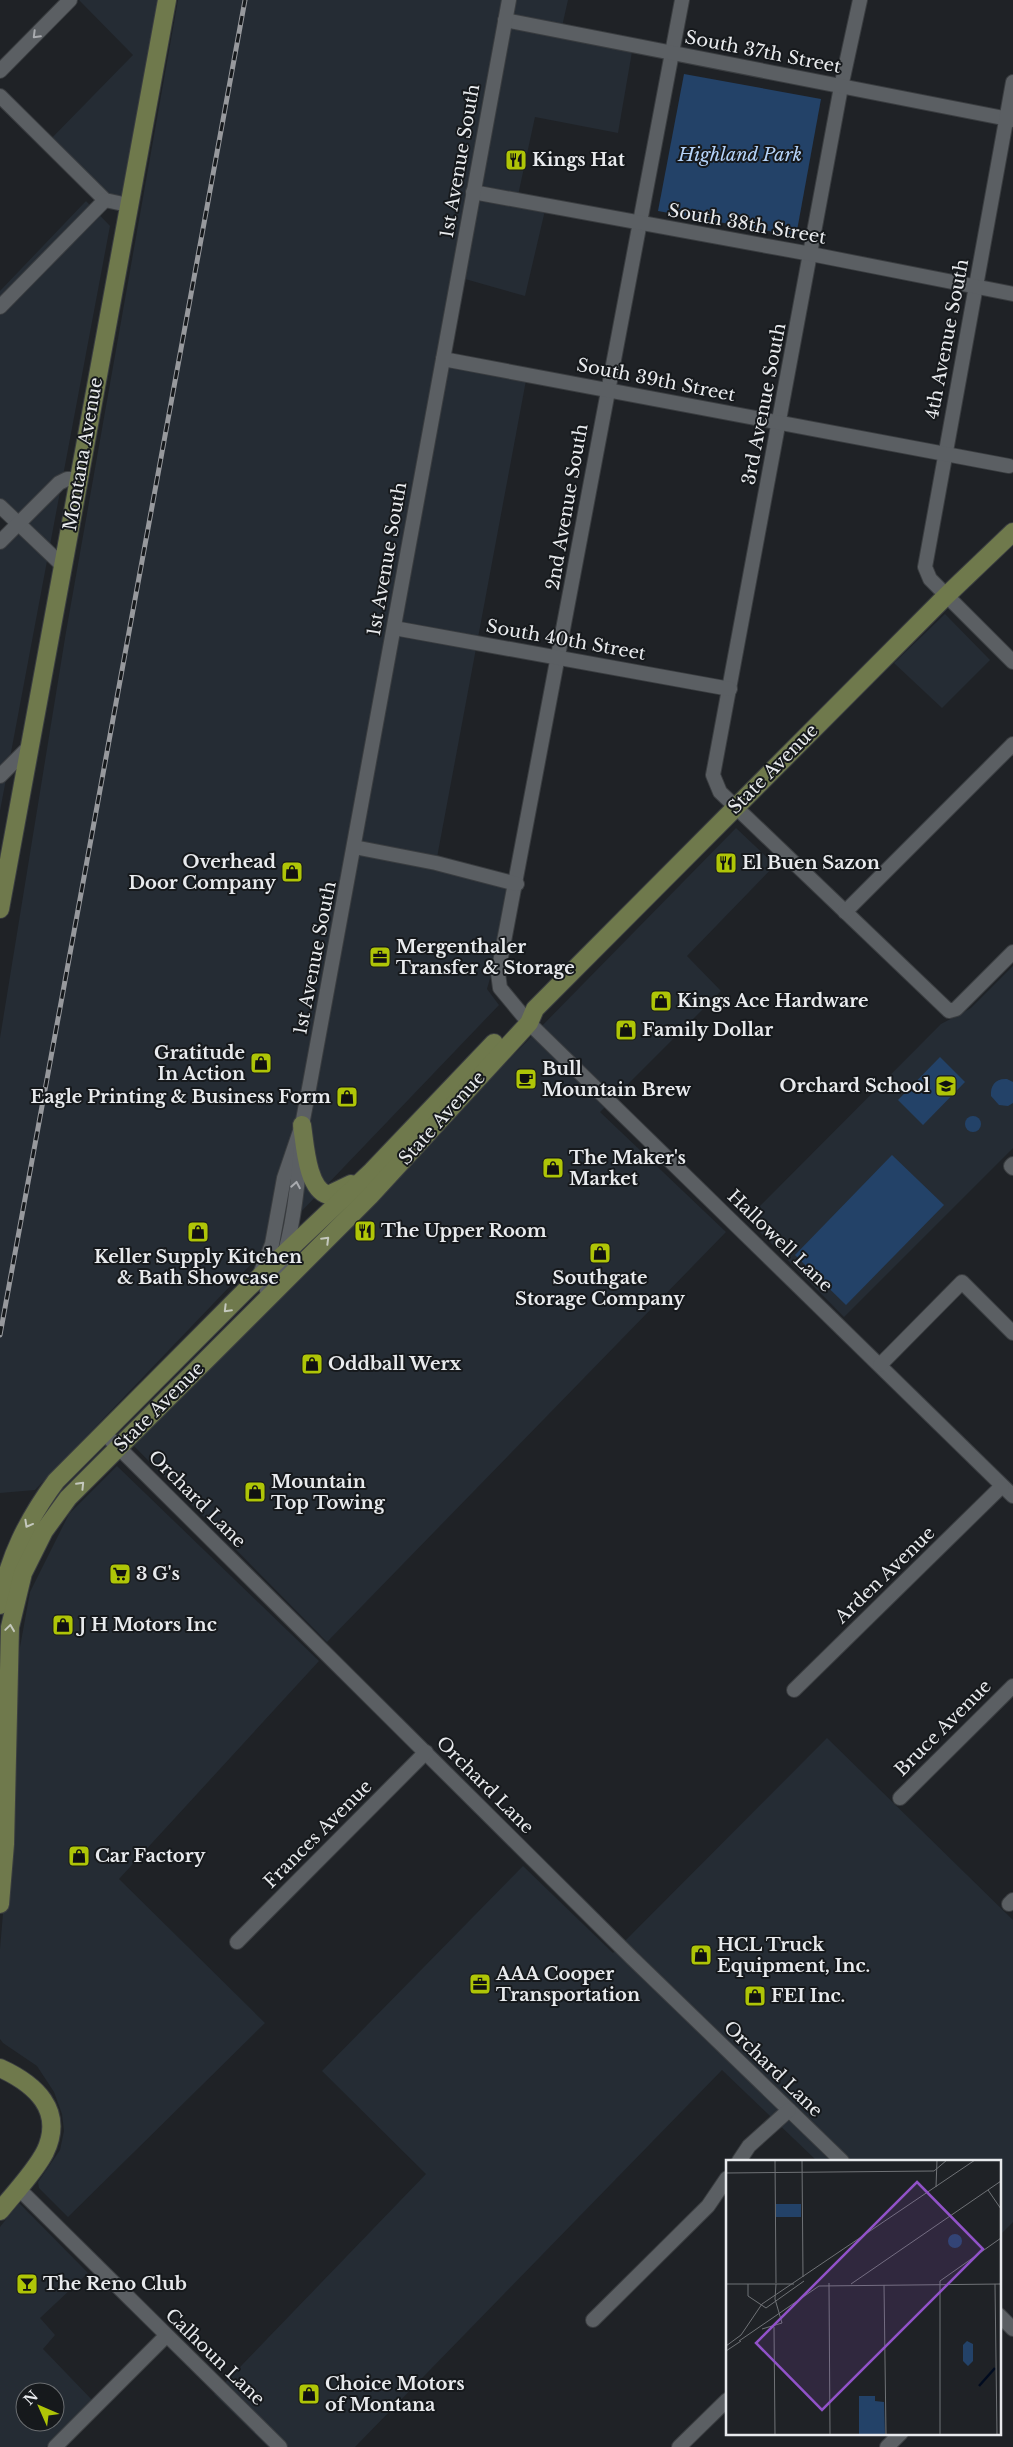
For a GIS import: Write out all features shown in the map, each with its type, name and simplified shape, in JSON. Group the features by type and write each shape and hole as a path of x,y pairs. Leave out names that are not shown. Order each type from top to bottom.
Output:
{"main road":[{"name":"Montana Avenue","path":"0,908 167,0"},
{"name":"State Avenue","path":"0,1604 14,1552 31,1518 56,1482 255,1282 372,1171 946,596 1013,532"},
{"name":"State Avenue","path":"0,1904 5,1844 8,1650 15,1600 32,1552 56,1512 191,1374 370,1196 528,1015"},
{"path":"302,1125 315,1186 323,1194 335,1193 372,1171"},
{"path":"0,2068 18,2076 34,2088 44,2100 50,2116 50,2129 45,2152 0,2211"}],"street":[{"path":"0,72 70,0"},
{"name":"1st Avenue South","path":"191,1374 275,1281 284,1254 299,1172 302,1125 509,0"},
{"name":"2nd Avenue South","path":"528,1015 500,988 498,973 517,884 682,0"},
{"name":"3rd Avenue South","path":"860,0 841,87 713,775 720,792 949,1011 956,1009 1013,952"},
{"name":"South 37th Street","path":"505,20 1009,119"},
{"name":"4th Avenue South","path":"1013,82 1009,119 925,567 930,580 1013,662"},
{"path":"0,96 105,200 128,205"},
{"name":"South 38th Street","path":"473,192 811,254 1013,294"},
{"path":"0,307 105,200"},
{"name":"South 39th Street","path":"443,359 1009,466"},
{"path":"0,542 59,483 79,479"},
{"path":"0,506 63,566"},
{"name":"South 40th Street","path":"394,628 730,689"},
{"path":"845,912 1013,744"},
{"path":"0,776 30,746"},
{"path":"354,847 436,863 517,884"},
{"name":"Hallowell Lane","path":"528,1015 1013,1496"},
{"name":"1st Avenue South","path":"255,1282 267,1260 272,1244 284,1178 302,1125"},
{"path":"880,1365 962,1282 1013,1333"},
{"name":"Orchard Lane","path":"104,1433 632,1958 841,2160"},
{"name":"Arden Avenue","path":"794,1690 1002,1486"},
{"name":"Bruce Avenue","path":"900,1798 1013,1686"},
{"name":"Frances Avenue","path":"237,1942 426,1752"},
{"path":"740,2160 749,2146 789,2110"},
{"path":"593,2320 708,2206 726,2179"},
{"name":"Calhoun Lane","path":"18,2188 271,2444"},
{"path":"1000,2316 1013,2329"},
{"path":"54,2447 166,2336"},
{"path":"679,2447 726,2401"},
{"path":"887,2447 900,2434"}],"shaded area":[{"path":"79,0 167,0 128,205 105,200 47,143 133,55"},
{"path":"178,0 568,0 561,31 633,46 618,133 535,117 517,200 546,206 525,296 458,277 443,359 527,375 436,863 517,884 487,989 499,1005 35,1490 0,1493 0,1038 66,632"},
{"path":"86,201 110,226 0,811 0,542 18,523 0,506 0,291"},
{"path":"945,614 990,660 942,708 894,663"},
{"path":"736,828 775,865 687,956 721,991 600,1112 726,1232 327,1642 132,1444"},
{"name":"Orchard School","path":"1013,966 1013,1148 844,1317 747,1219 941,1024 971,1008"},
{"path":"117,1466 319,1661 119,1879 265,2023 68,2217 39,2188 38,2182 60,2150 64,2131 62,2114 54,2092 37,2066 0,2039 0,1949 16,1760 18,1658 30,1592 69,1514"},
{"path":"827,1738 1013,1920 1013,2222 1000,2235 1000,2160 816,2160 722,2070 355,2447 268,2447 214,2394 426,2174 322,2071 523,1866 613,1953"},
{"path":"19,2203 88,2273 40,2318 55,2335 43,2349 93,2401 65,2428 65,2382 15,2382 15,2432 61,2432 46,2447 0,2447 0,2227"}],"green space":[{"name":"Highland Park","path":"684,74 821,99 796,236 658,211"},
{"path":"940,1057 965,1082 923,1125 898,1100"},
{"path":"1007,1079 1013,1082 1013,1103 1008,1106 999,1105 991,1096 992,1089 997,1081"},
{"path":"970,1116 976,1116 981,1121 979,1130 970,1132 965,1127 965,1121"},
{"path":"892,1155 944,1205 846,1305 795,1255"}],"railway":[{"path":"0,1335 245,0"}],"place":[{"name":"Kings Hat","path":"516,160"},
{"name":"El Buen Sazon","path":"726,863"},
{"name":"Overhead Door Company","path":"292,872"},
{"name":"Mergenthaler Transfer & Storage","path":"380,957"},
{"name":"Kings Ace Hardware","path":"661,1001"},
{"name":"Family Dollar","path":"626,1030"},
{"name":"Gratitude In Action","path":"261,1063"},
{"name":"Bull Mountain Brew","path":"526,1079"},
{"name":"Orchard School","path":"946,1086"},
{"name":"Eagle Printing & Business Form","path":"347,1097"},
{"name":"The Maker's Market","path":"553,1168"},
{"name":"The Upper Room","path":"365,1231"},
{"name":"Keller Supply Kitchen & Bath Showcase","path":"198,1232"},
{"name":"Southgate Storage Company","path":"600,1253"},
{"name":"Oddball Werx","path":"312,1364"},
{"name":"Mountain Top Towing","path":"255,1492"},
{"name":"3 G's","path":"120,1574"},
{"name":"J H Motors Inc","path":"63,1625"},
{"name":"Car Factory","path":"79,1856"},
{"name":"HCL Truck Equipment, Inc.","path":"701,1955"},
{"name":"AAA Cooper Transportation","path":"480,1984"},
{"name":"FEI Inc.","path":"755,1996"},
{"name":"The Reno Club","path":"27,2284"},
{"name":"Choice Motors of Montana","path":"309,2394"}]}
